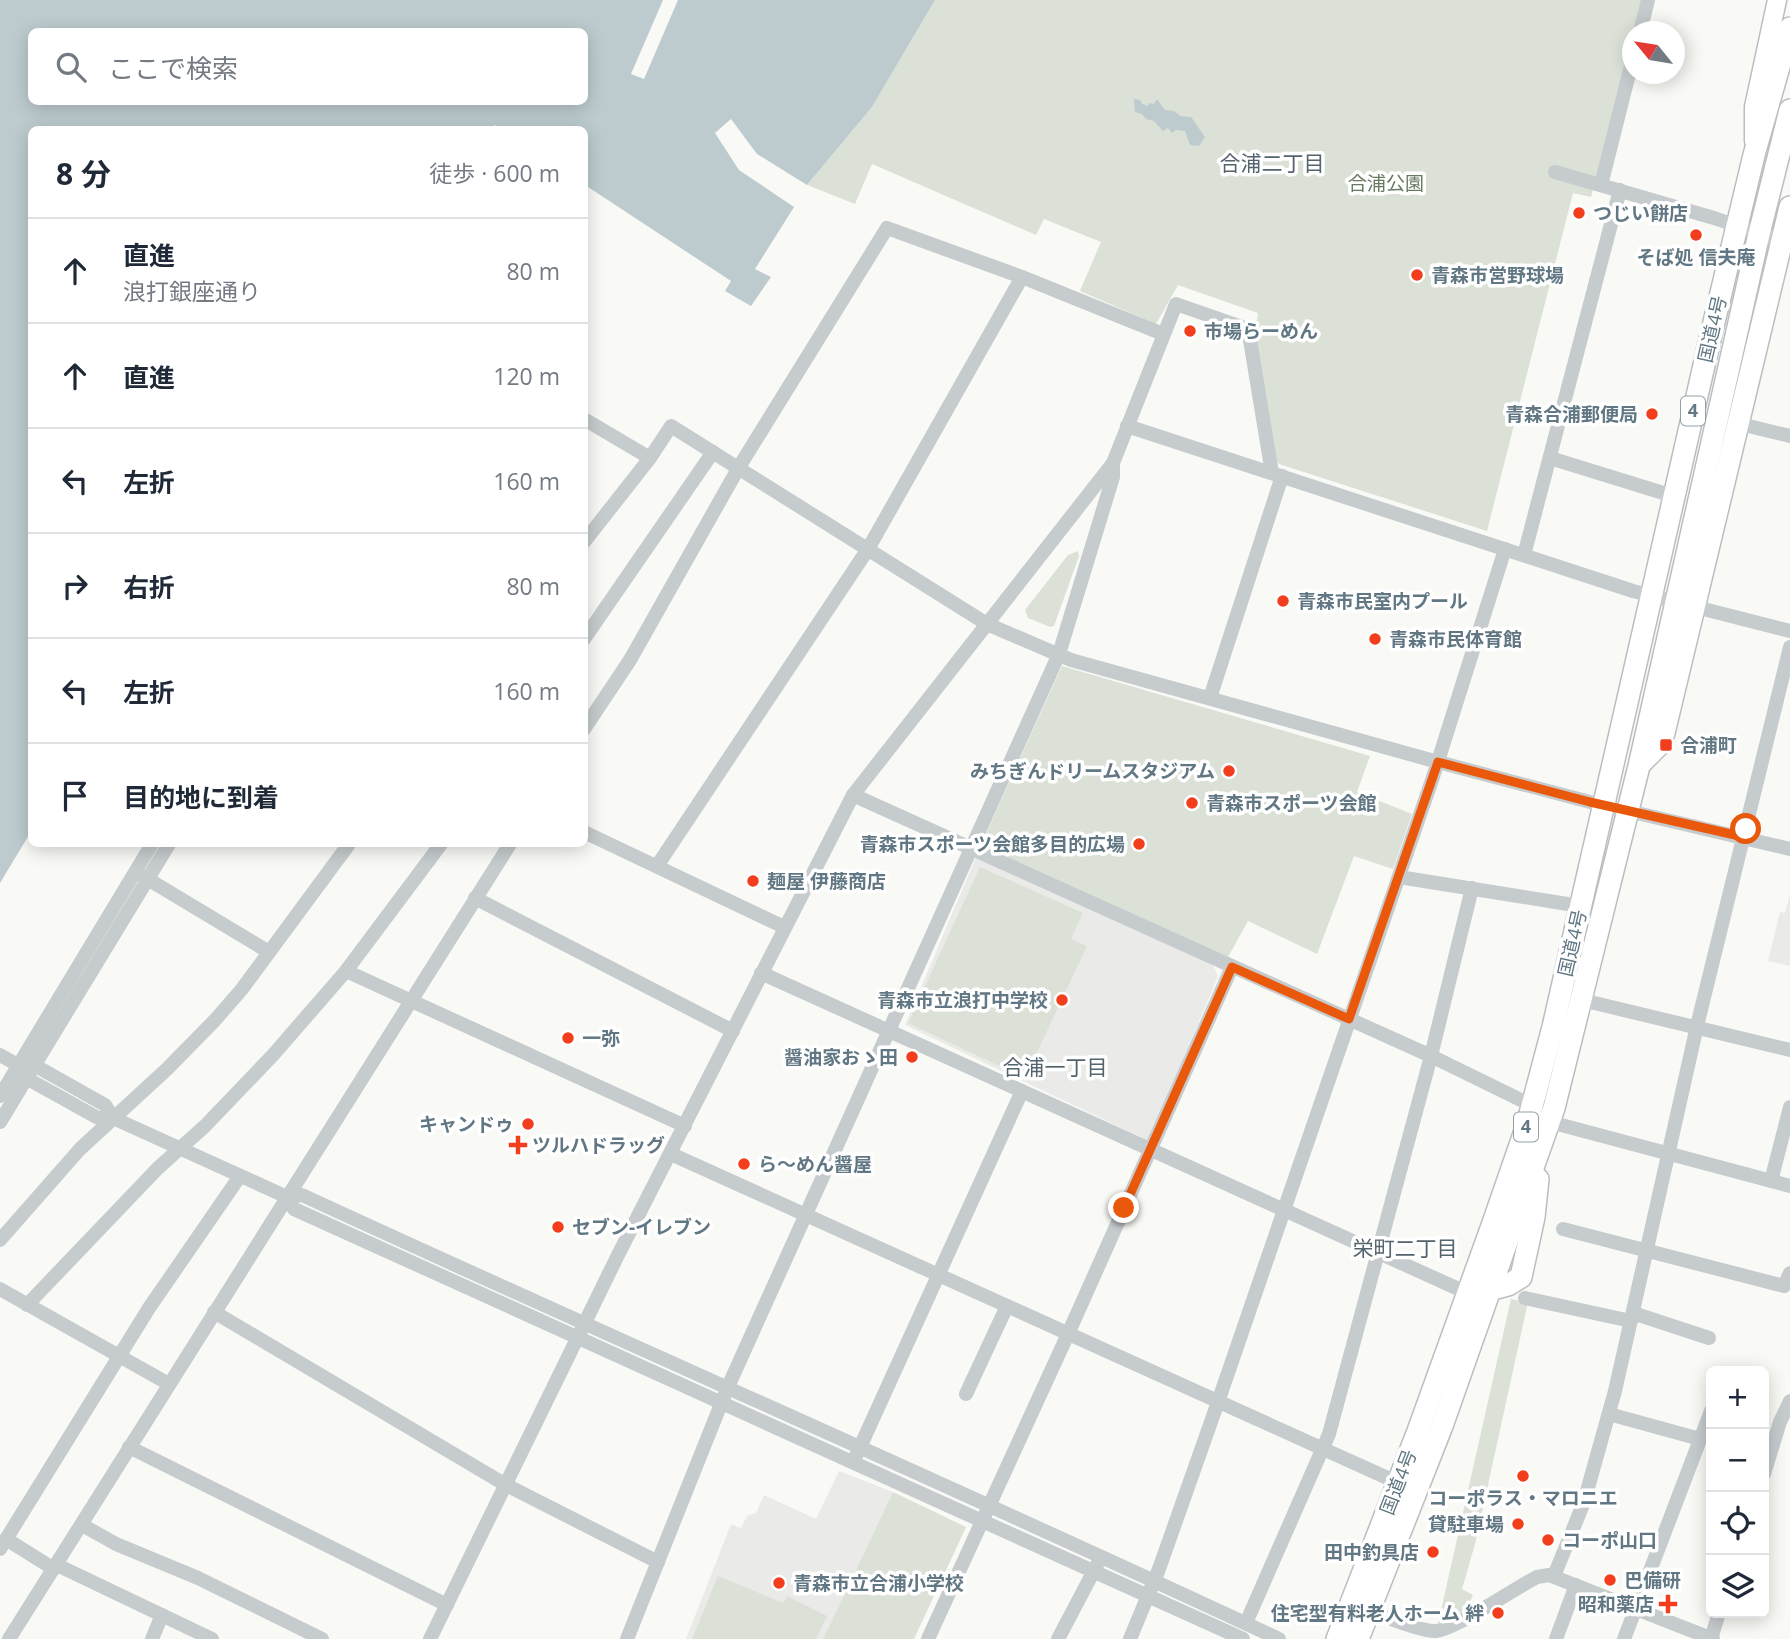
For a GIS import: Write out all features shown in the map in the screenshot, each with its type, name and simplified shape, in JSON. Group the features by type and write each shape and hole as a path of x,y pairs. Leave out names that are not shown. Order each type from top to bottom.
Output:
{"highway":[{"name":"4","path":"1737,226 1790,28"},
{"name":"4","path":"1759,234 1790,110"},
{"path":"1684,605 1739,423 1786,243 1790,207"},
{"name":"国道4号","path":"1481,1295 1533,1106 1737,226"},
{"name":"国道4号","path":"1358,1639 1361,1607 1550,1122 1639,766 1661,742 1717,418 1759,234"},
{"name":"国道4号","path":"1337,1639 1361,1607"}],"main road":[{"path":"1754,155 1754,107 1777,0"}],"street":[{"path":"1643,21 1648,0"},
{"path":"1601,185 1627,84"},
{"path":"1555,172 1786,243"},
{"path":"1524,555 1620,190"},
{"path":"588,723 630,660 739,467 887,228 1022,277 1163,334"},
{"path":"657,866 868,549 1022,277"},
{"path":"430,1639 584,1325 853,795 1112,463 1176,304 1242,327 1247,336 1277,475 1210,698"},
{"path":"1717,418 1790,436"},
{"path":"588,421 650,458"},
{"path":"588,537 650,458 671,426 987,624 1070,660 1438,762 1603,805 1790,849"},
{"path":"1127,426 1651,596 1790,631"},
{"path":"588,633 713,452"},
{"path":"1550,458 1673,496"},
{"path":"627,1639 724,1396 1059,654 1113,477 1112,463"},
{"path":"588,518 599,525"},
{"path":"1130,1639 1154,1581 1218,1402 1399,877 1505,549"},
{"path":"1554,1576 1584,1502 1609,1414 1697,1026 1790,647"},
{"path":"853,795 1431,1056 1533,1106"},
{"path":"588,834 785,927"},
{"path":"142,875 151,847"},
{"path":"0,1122 26,1069 142,875 166,847"},
{"path":"0,1240 80,1149 193,1044 242,989 347,847"},
{"path":"27,1305 158,1168 205,1126 263,1065 345,971 439,847"},
{"path":"9,1639 508,847"},
{"path":"142,875 269,952"},
{"path":"1399,877 1580,906"},
{"path":"1246,1623 1324,1449 1431,1056 1472,888"},
{"path":"475,898 733,1031"},
{"path":"928,1639 1232,967"},
{"path":"345,971 685,1126"},
{"path":"761,973 1378,1254 1481,1295"},
{"path":"1582,1000 1790,1050"},
{"path":"0,1055 105,1105 113,1118 287,1197 302,1195 584,1325 724,1396"},
{"path":"0,1096 26,1069"},
{"path":"857,1455 1023,1091"},
{"path":"1771,1181 1789,1116"},
{"path":"1550,1122 1790,1186"},
{"path":"671,1154 1407,1487"},
{"path":"212,1639 3,1544 149,1308 240,1176"},
{"path":"287,1197 294,1209 577,1339 724,1396 857,1455 986,1514 1094,1570 1241,1639"},
{"path":"1563,1229 1784,1286 1790,1273"},
{"path":"0,1289 169,1384"},
{"path":"1525,1298 1632,1317 1709,1338"},
{"path":"966,1394 1007,1306"},
{"path":"214,1312 506,1485 658,1562"},
{"path":"1769,1458 1790,1401"},
{"path":"1609,1414 1700,1440"},
{"path":"1624,1639 1706,1424"},
{"path":"129,1447 447,1605"},
{"path":"986,1514 1102,1557 1279,1639"},
{"path":"82,1525 116,1544 198,1578 322,1639"},
{"path":"1058,1639 1102,1557"},
{"path":"1361,1607 1430,1630 1439,1630 1543,1574 1554,1576 1711,1639 1717,1618"},
{"path":"1556,1639 1576,1585"},
{"path":"152,1639 162,1615"},
{"path":"1454,1639 1456,1623"}],"shaded area":[{"path":"0,0 935,0 872,107 807,185 757,154 731,119 715,133 739,170 794,207 755,269 771,277 751,306 725,291 731,281 588,187 588,126 28,126 28,837 0,883"},
{"path":"1134,99 1148,106 1149,103 1154,104 1157,99 1165,110 1191,117 1205,137 1199,146 1190,145 1185,131 1176,130 1172,133 1168,128 1163,131 1154,121 1135,112"},
{"name":"青森市立浪打中学校","path":"976,857 1213,965 1218,976 1153,1133 1147,1140 905,1025"},
{"path":"1790,895 1790,966 1768,961 1780,912 1785,913"},
{"name":"青森市立合浦小学校","path":"839,1471 893,1492 823,1639 686,1639 731,1524 741,1528 747,1516 756,1513 764,1495 816,1519"}],"green space":[{"name":"合浦公園","path":"935,0 1643,0 1638,21 1622,21 1622,79 1591,197 1573,193 1487,531 1279,464 1274,457 1255,331 1258,313 1178,285 1156,324 1080,291 1101,242 1044,219 1036,235 872,164 855,204 807,185 872,107"},
{"path":"1078,551 1079,556 1054,626 1050,627 1028,618 1025,610 1068,555"},
{"name":"青森市スポーツ会館","path":"1062,666 1370,756 1357,792 1412,814 1393,869 1354,856 1317,954 1248,921 1228,957 984,848 983,840"},
{"path":"980,867 1083,913 1071,939 1087,946 1025,1078 908,1023"},
{"path":"1511,1299 1528,1302 1475,1544 1462,1589 1473,1595 1465,1613 1438,1624"},
{"path":"893,1492 966,1527 914,1639 823,1639"},
{"path":"718,1576 783,1603 787,1596 827,1616 816,1639 692,1639"}],"pier":[{"path":"663,0 678,0 644,79 631,74"}],"place":[{"name":"つじい餅店","path":"1579,213"},
{"name":"そば処 信夫庵","path":"1696,235"},
{"name":"青森市営野球場","path":"1417,275"},
{"name":"市場らーめん","path":"1190,331"},
{"name":"青森合浦郵便局","path":"1652,414"},
{"name":"青森市民室内プール","path":"1283,601"},
{"name":"青森市民体育館","path":"1375,639"},
{"name":"合浦町","path":"1666,745"},
{"name":"みちぎんドリームスタジアム","path":"1229,771"},
{"name":"青森市スポーツ会館","path":"1192,803"},
{"name":"青森市スポーツ会館多目的広場","path":"1139,844"},
{"name":"麺屋 伊藤商店","path":"753,881"},
{"name":"青森市立浪打中学校","path":"1062,1000"},
{"name":"一弥","path":"568,1038"},
{"name":"醤油家おゝ田","path":"912,1057"},
{"name":"キャンドゥ","path":"528,1124"},
{"name":"ツルハドラッグ","path":"518,1145"},
{"name":"ら～めん醤屋","path":"744,1164"},
{"name":"セブン-イレブン","path":"558,1227"},
{"name":"コーポラス・マロニエ","path":"1523,1476"},
{"name":"貸駐車場","path":"1518,1524"},
{"name":"コーポ山口","path":"1548,1540"},
{"name":"田中釣具店","path":"1433,1552"},
{"name":"巴備研","path":"1610,1580"},
{"name":"青森市立合浦小学校","path":"779,1583"},
{"name":"昭和薬店","path":"1668,1604"},
{"name":"住宅型有料老人ホーム 絆","path":"1498,1613"}],"district":[{"name":"合浦二丁目","path":"1272,164"},
{"name":"合浦一丁目","path":"1055,1068"},
{"name":"栄町二丁目","path":"1405,1249"}],"route":[{"path":"1124,1208 1232,967 1349,1019 1438,762 1590,802 1744,837 1746,829"}]}
